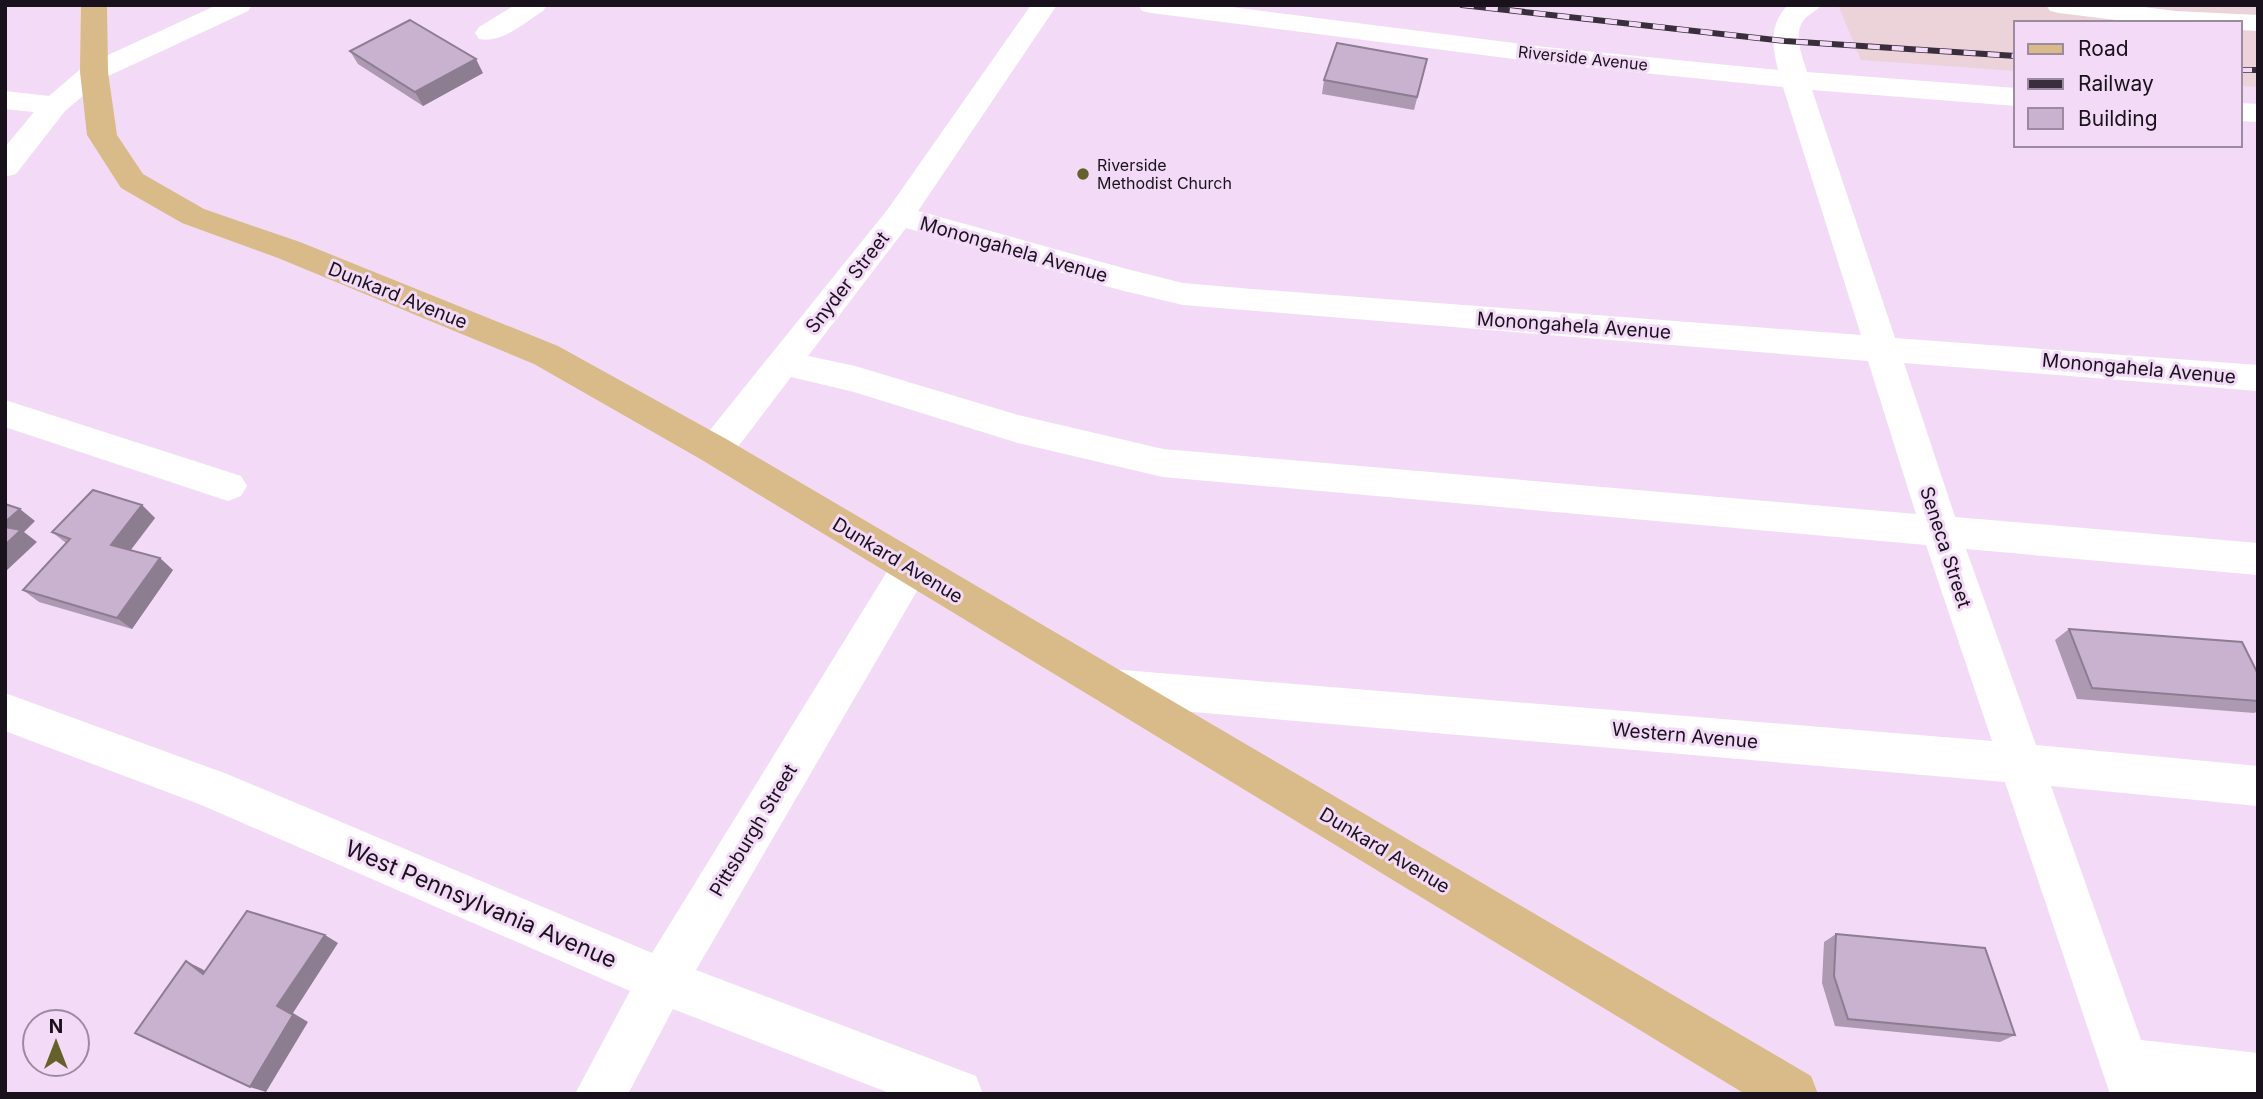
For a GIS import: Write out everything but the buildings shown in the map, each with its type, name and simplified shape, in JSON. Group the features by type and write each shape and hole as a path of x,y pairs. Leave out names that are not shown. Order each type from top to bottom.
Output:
{"main road":[{"name":"Dunkard Avenue","path":"94,5 94,72 102,135 132,181 193,216 289,250 546,355 715,450 1793,1094"}],"street":[{"path":"5,167 55,105 94,72 239,5"},
{"path":"489,33 534,5"},
{"name":"Snyder Street","path":"715,450 899,216 1044,5"},
{"name":"Riverside Avenue","path":"1151,5 1389,37 1795,80 2014,97"},
{"name":"Seneca Street","path":"1808,5 1795,11 1786,24 1786,41 1795,80 1941,532 2130,1079"},
{"path":"2059,5 2176,19 2217,21"},
{"path":"5,100 55,105"},
{"name":"Monongahela Avenue","path":"899,216 1030,251 1120,279 1183,294 2258,378"},
{"path":"783,363 855,379 1018,429 1163,463 2258,559"},
{"path":"5,413 228,486"},
{"name":"Pittsburgh Street","path":"600,1094 662,981 910,568"},
{"name":"Western Avenue","path":"1111,687 2020,763 2258,786"},
{"name":"West Pennsylvania Avenue","path":"5,712 212,788 662,981 958,1094"},
{"path":"2130,1079 2258,1078"}],"shaded area":[{"path":"1838,5 2258,5 2258,87 2242,86 2242,21 2014,21 2014,71 1861,60"}],"railway":[{"path":"1462,5 1785,41 2014,56"},
{"path":"2242,70 2258,70"}],"place":[{"name":"Riverside Methodist Church","path":"1083,174"}]}
